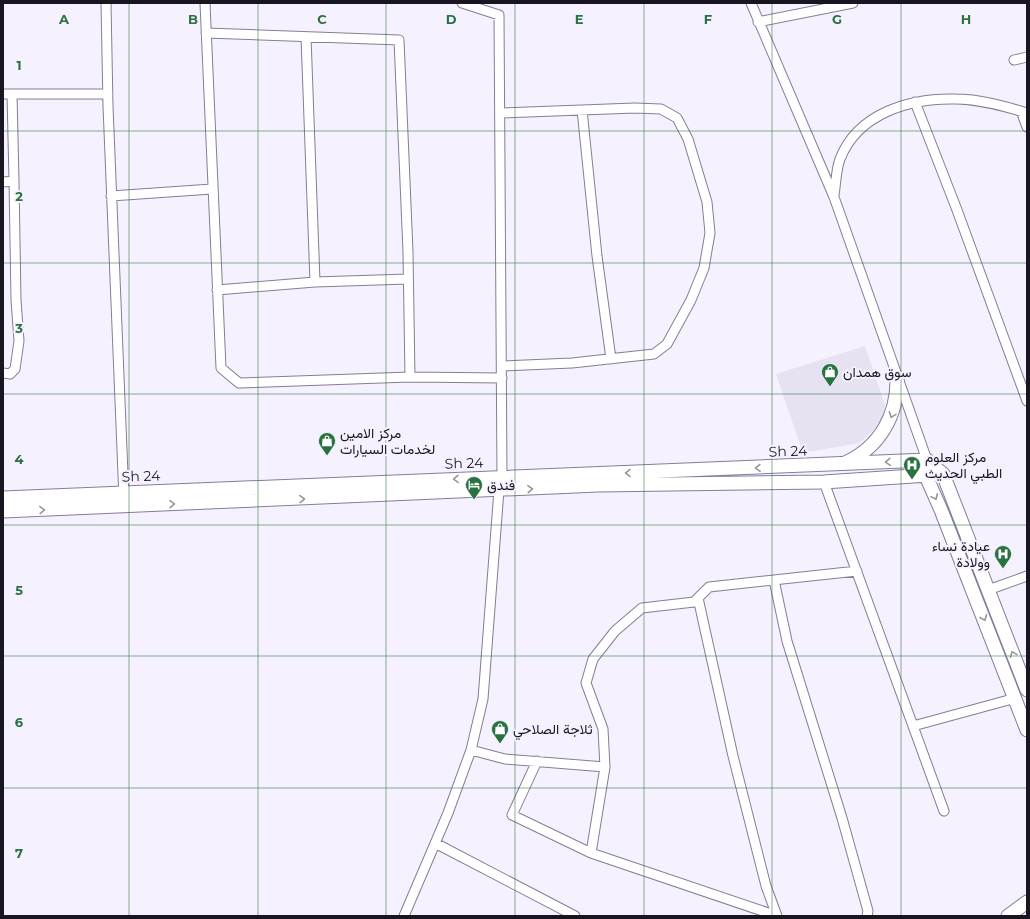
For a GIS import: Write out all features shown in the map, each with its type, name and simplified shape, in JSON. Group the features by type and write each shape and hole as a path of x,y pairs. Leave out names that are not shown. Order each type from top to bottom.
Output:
{"street":[{"path":"106,3 123,493 125,506"},
{"path":"205,3 221,368 238,383 410,377 502,378"},
{"path":"462,3 499,15 502,478"},
{"path":"751,3 834,197 927,460 926,476 1016,698 1027,730"},
{"path":"758,22 853,3"},
{"path":"206,33 399,40 410,377"},
{"path":"306,37 315,282"},
{"path":"1014,60 1027,57"},
{"path":"3,373 10,374 15,369 19,341 16,300 14,182 7,94 108,94"},
{"path":"834,197 841,158 854,136 868,121 875,117 915,102 955,99 979,101 1024,112 1027,127"},
{"path":"915,102 957,210 1027,401"},
{"path":"500,113 635,108 661,109 677,118 688,138 707,202 710,233 704,268 690,300 667,344 654,354 572,363 502,366"},
{"path":"582,110 597,256 611,359"},
{"path":"3,182 14,182"},
{"path":"112,196 212,189"},
{"path":"217,290 315,282 408,279"},
{"path":"841,465 853,460 873,445 888,425 896,402 897,377"},
{"path":"927,460 943,474 1027,690"},
{"name":"Sh 24","path":"3,498 841,465 927,460"},
{"name":"Sh 24","path":"3,511 598,485 824,482 943,474"},
{"path":"824,482 944,811"},
{"path":"404,916 472,750 483,699 499,490"},
{"path":"591,853 605,767 604,730 586,683 593,659 615,631 642,608 694,602 709,587 857,571"},
{"path":"988,590 1027,576"},
{"path":"774,580 787,641 842,818 868,911 867,916"},
{"path":"698,598 733,756 766,886 777,916"},
{"path":"913,726 1016,698"},
{"path":"472,750 505,759 605,767"},
{"path":"537,761 512,815 591,853 777,916"},
{"path":"435,843 575,916"},
{"path":"1008,916 1027,902"}],"shaded area":[{"name":"سوق همدان","path":"865,346 885,405 883,416 877,427 859,443 803,453 776,374"}],"place":[{"name":"سوق همدان","path":"830,387"},
{"name":"مركز الامين لخدمات السيارات","path":"327,456"},
{"name":"مركز العلوم الطبي الحديث","path":"912,480"},
{"name":"فندق","path":"474,500"},
{"name":"عيادة نساء وولادة","path":"1003,569"},
{"name":"ثلاجة الصلاحي","path":"500,744"}]}
